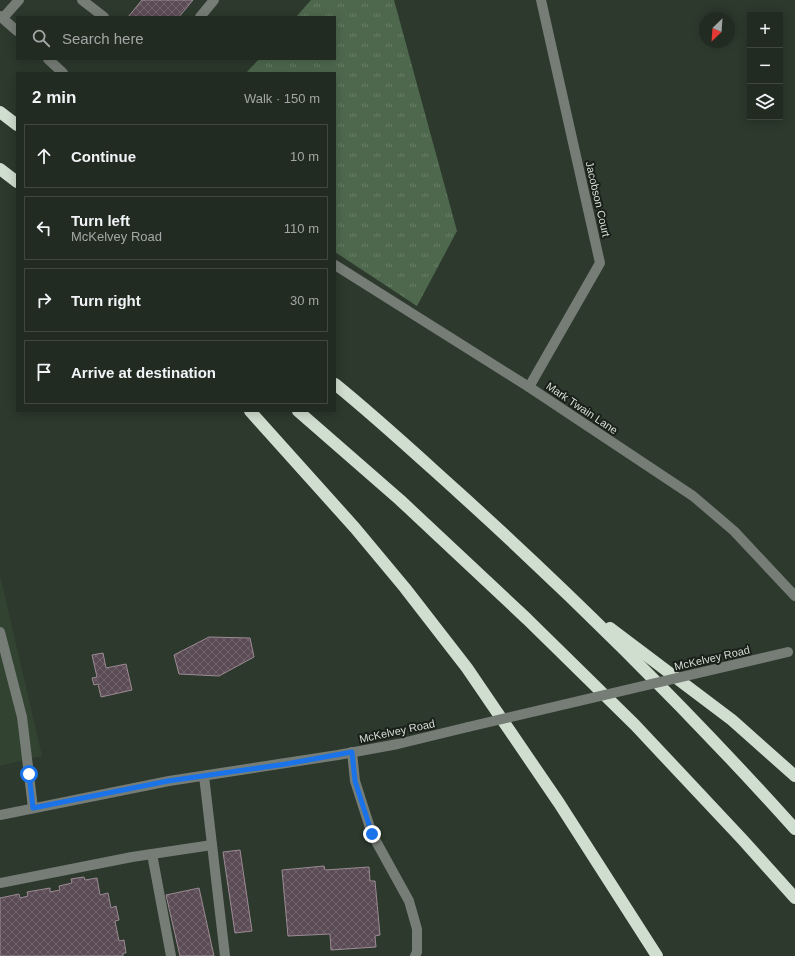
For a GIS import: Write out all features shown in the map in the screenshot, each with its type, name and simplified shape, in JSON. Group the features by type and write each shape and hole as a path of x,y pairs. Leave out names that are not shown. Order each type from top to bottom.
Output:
{"highway":[{"path":"0,112 16,124"},
{"path":"0,168 16,181"},
{"path":"336,385 489,520 573,599 695,721 795,829"},
{"path":"251,412 355,528 466,668 560,803 657,956"},
{"path":"299,412 400,500 527,619 624,714 742,838 795,898"},
{"path":"573,599 732,720 795,776"}],"street":[{"path":"16,30 1,17 18,0"},
{"path":"82,0 103,16"},
{"path":"201,16 214,0"},
{"name":"Jacobson Court","path":"529,387 600,264 541,0"},
{"path":"49,60 62,72"},
{"name":"Mark Twain Lane","path":"336,266 529,387 693,496 734,531 795,596"},
{"path":"0,632 22,717 33,808"},
{"name":"McKelvey Road","path":"0,815 168,781 286,764 398,744 791,652"},
{"path":"352,752 355,781 372,834 409,901 417,929 417,952 415,956"},
{"path":"204,776 225,956"},
{"path":"0,882 132,857 212,845"},
{"path":"152,854 171,956"}],"shaded area":[{"path":"0,575 42,756 0,766"}],"green space":[{"path":"311,0 394,0 457,231 417,306 336,253 336,72 247,72 258,60 336,60 336,16 297,16"}],"building":[{"path":"142,0 193,0 180,16 129,16"},
{"path":"209,637 250,638 254,657 219,676 179,674 174,655"},
{"path":"103,653 106,668 126,664 132,690 101,697 98,684 94,685 92,678 97,677 92,655"},
{"path":"240,850 252,931 235,933 223,852"},
{"path":"324,866 325,870 369,867 370,881 375,881 380,935 375,936 376,947 331,950 330,934 288,936 282,870"},
{"path":"84,877 85,880 97,878 100,895 108,893 111,908 116,906 119,920 115,921 119,941 124,940 126,953 123,953 123,956 0,956 0,898 19,894 20,898 28,896 27,892 50,888 50,892 60,890 59,886 72,883 71,879"},
{"path":"199,888 214,956 180,956 166,895"}],"route":[{"path":"29,774 33,808 168,781 286,764 352,752 355,781 372,834"}]}
